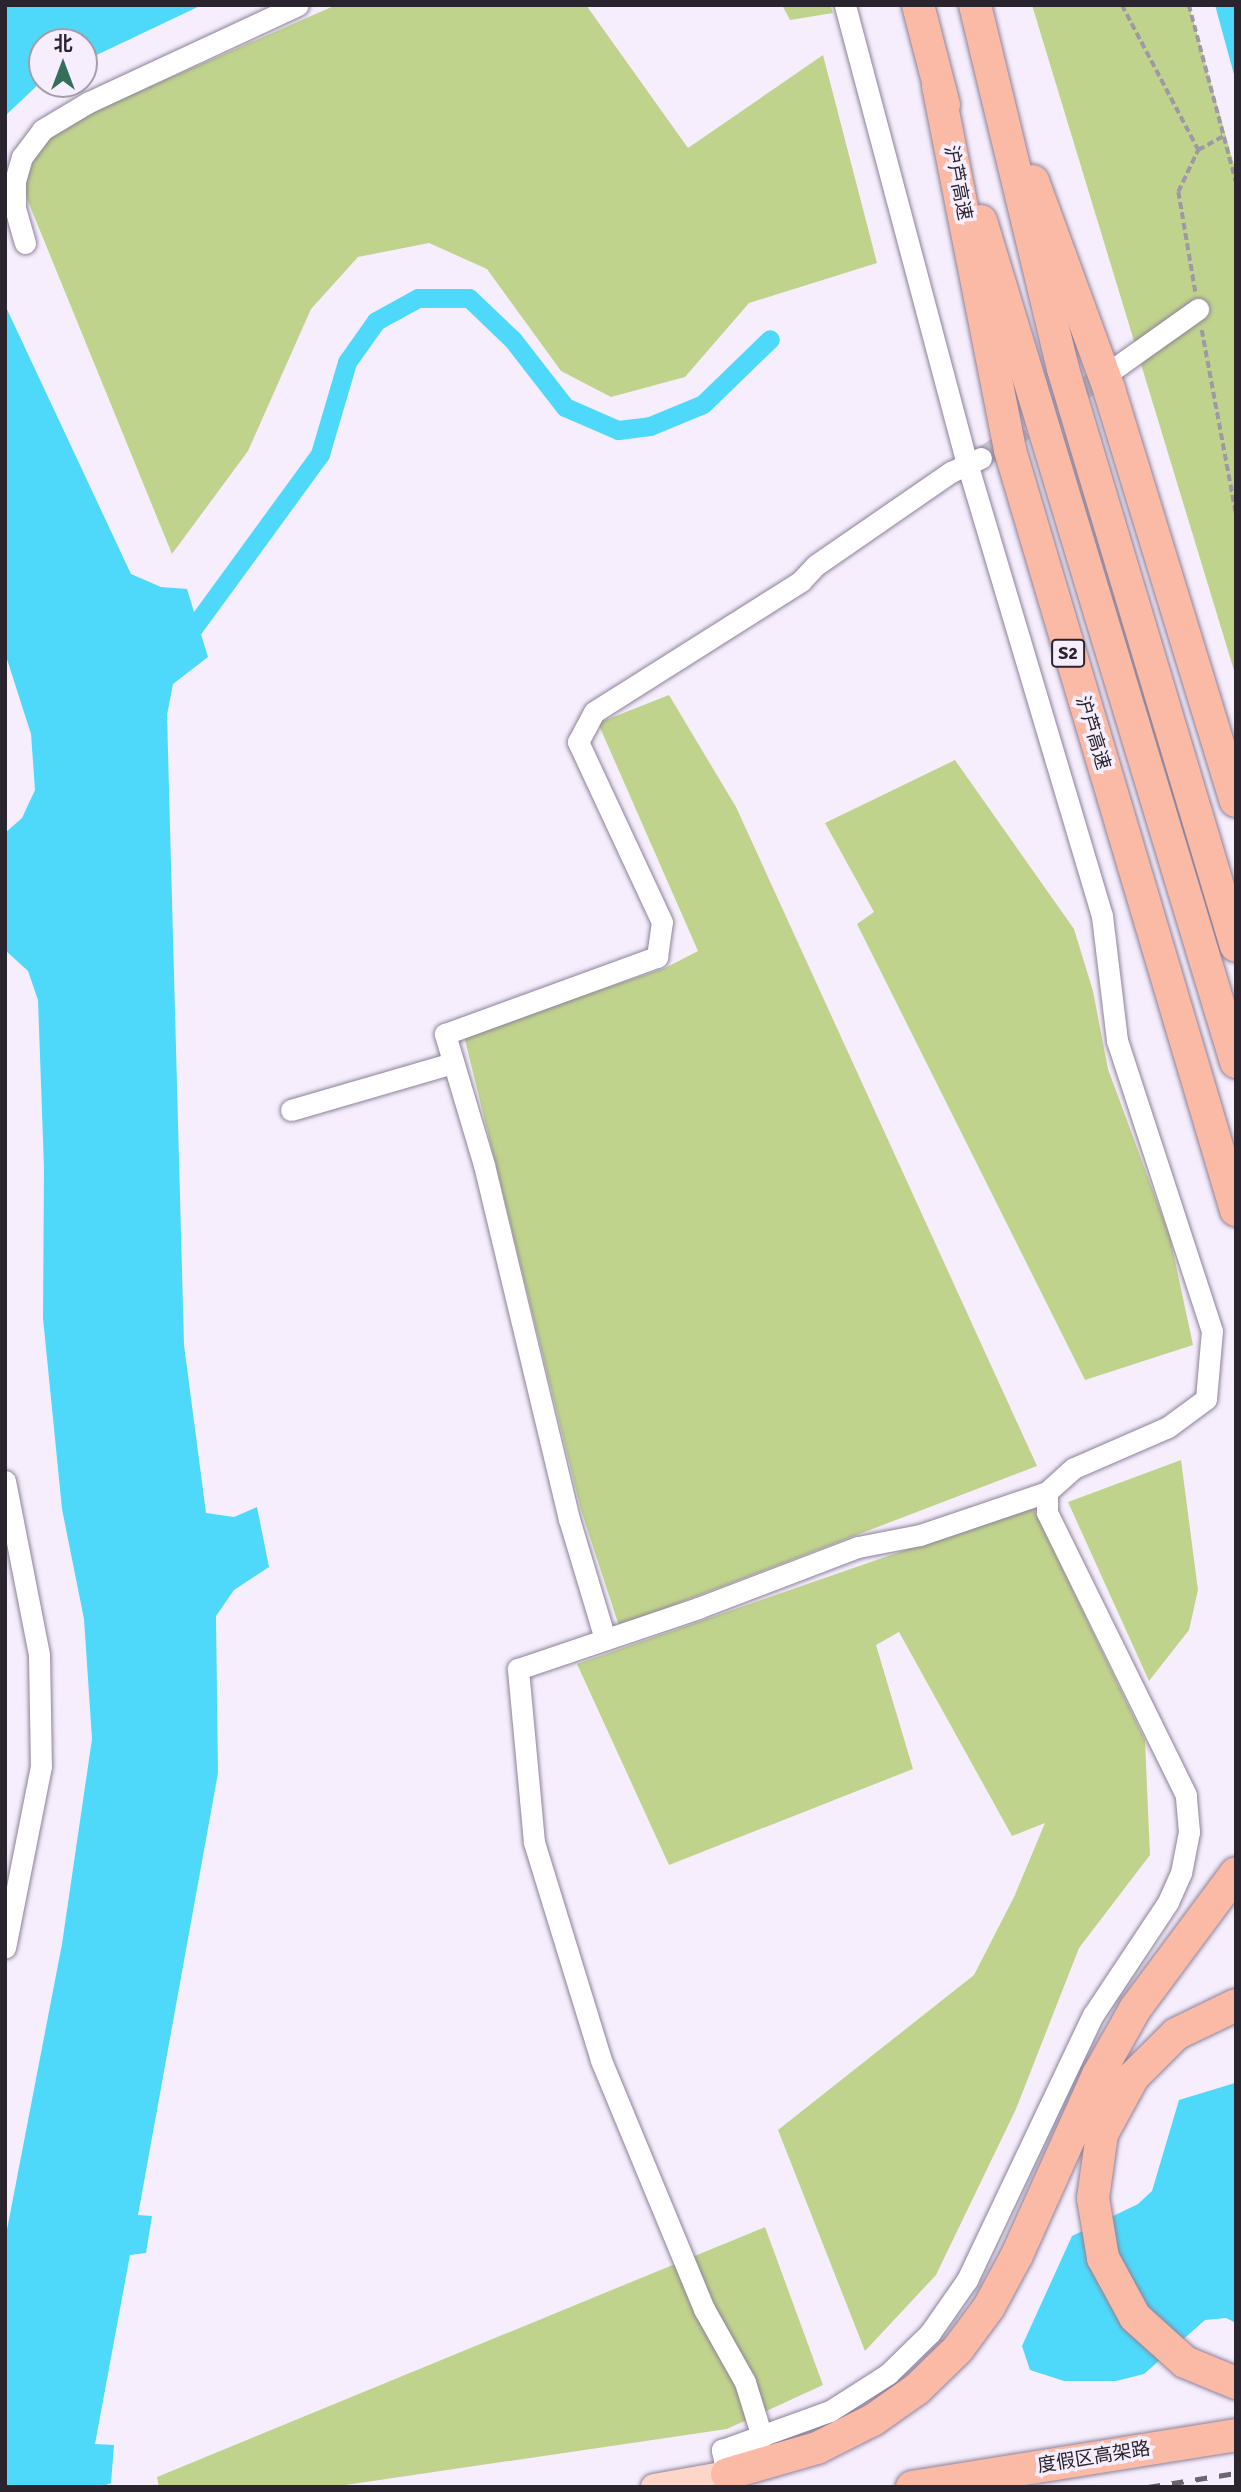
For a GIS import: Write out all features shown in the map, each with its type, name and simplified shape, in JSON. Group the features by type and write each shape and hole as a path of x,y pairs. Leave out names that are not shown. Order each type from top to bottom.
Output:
{"highway":[{"name":"沪芦高速","path":"918,5 938,86 1010,450 1236,1212"},
{"path":"975,5 1067,381 1236,946"},
{"path":"990,65 1109,389 1236,801"},
{"name":"沪芦高速","path":"938,86 1236,1062"},
{"path":"728,2481 817,2448 873,2420 917,2389 958,2349 989,2307 1017,2255 1098,2075 1135,2009 1236,1872"},
{"path":"1236,2005 1176,2034 1133,2077 1102,2134 1093,2198 1103,2258 1135,2318 1185,2362 1236,2384"},
{"name":"度假区高架路","path":"912,2487 1236,2435"}],"main road":[{"path":"654,2487 728,2481"}],"street":[{"path":"25,243 15,209 15,181 22,156 42,130 89,102 298,5"},
{"path":"762,2437 745,2382 704,2309 601,2060 534,1843 518,1669 858,1547 920,1535 1047,1492 1073,1468 1167,1427 1206,1399 1212,1331 1117,1040 1102,916 845,5"},
{"path":"1115,368 1198,309"},
{"path":"605,1639 569,1519 484,1165 445,1034 657,957 662,922 578,742 594,712 801,581 816,565 974,461"},
{"path":"291,1110 453,1063"},
{"path":"5,1481 13,1539 39,1655 41,1766 5,1947"},
{"path":"728,2481 722,2450 830,2411 888,2374 930,2333 967,2280 1093,2015 1168,1902 1181,1873 1189,1832 1186,1795 1047,1512 1047,1492"}],"path":[{"path":"1122,5 1198,150"},
{"path":"1189,5 1236,182"}],"green space":[{"path":"336,5 586,5 688,148 823,55 877,263 749,303 685,377 611,397 561,371 487,269 429,243 358,257 311,309 248,451 172,554 23,189 38,149 67,123"},
{"path":"782,5 830,5 833,13 790,20"},
{"path":"1032,5 1189,5 1236,172 1236,677"},
{"path":"669,695 736,807 1037,1466 619,1626 581,1510 464,1036 665,968 698,951 598,723"},
{"path":"955,760 1074,929 1093,991 1108,1069 1170,1237 1193,1345 1085,1380 857,924 874,912 825,823"},
{"path":"1181,1460 1198,1590 1189,1630 1149,1681 1068,1502"},
{"path":"1032,1506 1145,1740 1150,1855 1079,1948 1016,2109 936,2275 865,2351 778,2130 974,1975 1014,1897 1045,1823 1012,1836 899,1632 876,1645 913,1769 669,1865 577,1664"},
{"path":"765,2227 823,2385 727,2429 332,2487 159,2487 157,2477"}],"water":[{"path":"5,5 202,5 98,54 98,28 28,28 28,94 5,116"},
{"path":"1215,5 1236,5 1236,82"},
{"path":"5,305 131,574 161,587 187,589 208,657 173,684 167,715 184,1345 206,1513 234,1517 257,1507 269,1567 234,1590 216,1616 218,1773 138,2215 152,2216 146,2253 130,2255 95,2444 114,2445 111,2483 101,2487 5,2487 5,2240 62,1944 92,1739 84,1619 62,1509 43,1318 44,1168 38,1000 28,971 5,950 5,833 22,818 35,790 31,734 5,653"},
{"path":"1235,2083 1236,2323 1226,2318 1205,2320 1144,2374 1116,2381 1064,2381 1030,2370 1022,2346 1072,2236 1138,2204 1152,2191 1179,2100"}],"waterway":[{"path":"183,642 320,454 347,362 376,321 418,298 469,298 513,340 565,407 618,430 650,426 703,404 770,339"}],"tunnel":[{"path":"981,458 1113,369"}],"railway":[{"path":"1148,2487 1236,2473"}]}
